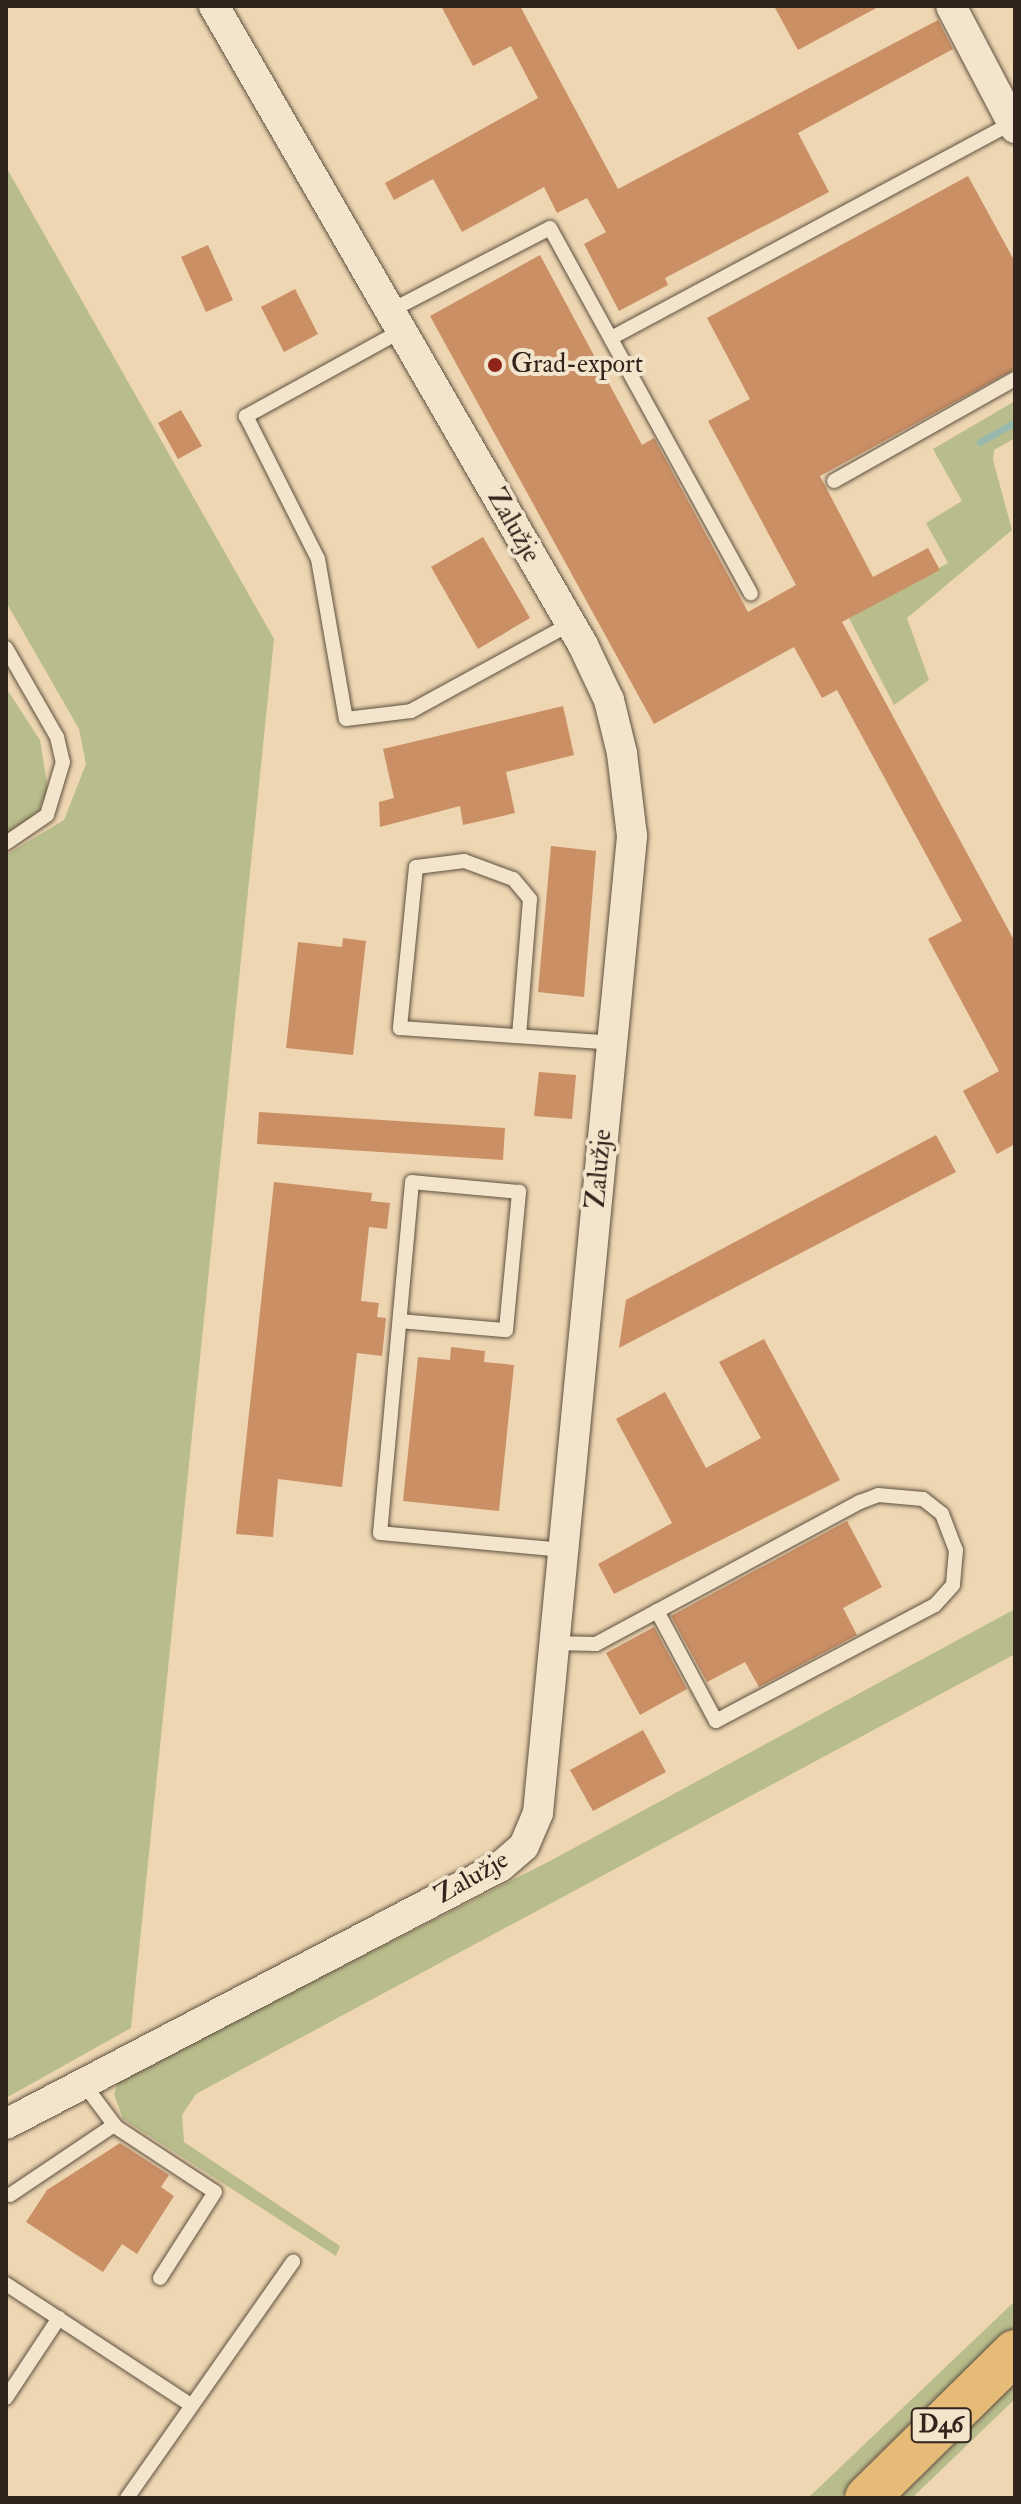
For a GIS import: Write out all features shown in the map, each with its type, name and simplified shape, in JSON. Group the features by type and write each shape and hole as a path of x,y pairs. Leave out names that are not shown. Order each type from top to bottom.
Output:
{"main road":[{"name":"D46","path":"867,2498 1015,2352"}],"street":[{"name":"Zalužje","path":"6,2124 82,2081 501,1866 524,1846 538,1813 564,1550 632,836 609,700 570,624 393,322 214,6"},
{"path":"951,6 1014,125"}],"lane":[{"path":"611,338 1014,125"},
{"path":"570,624 411,711 346,719 318,559 246,416 393,322 550,228 751,593"},
{"path":"834,481 1015,379"},
{"path":"6,648 57,737 63,762 59,796 47,815 6,843"},
{"path":"519,1036 530,899 513,879 464,861 416,867 400,1028 612,1043"},
{"path":"400,1321 506,1330 519,1192 412,1182 380,1533 564,1550"},
{"path":"554,1643 596,1644 657,1611 878,1495 923,1499 942,1514 956,1550 953,1585 935,1605 716,1721 657,1611"},
{"path":"82,2081 114,2125 215,2192 160,2278"},
{"path":"10,2195 114,2125"},
{"path":"127,2498 293,2262"},
{"path":"6,2284 191,2405"},
{"path":"6,2398 59,2318"}],"green space":[{"path":"6,167 274,639 131,2028 6,2098 6,855 64,820 86,764 79,729 6,602"},
{"path":"1015,401 1015,438 994,450 993,460 1012,530 907,618 929,680 894,705 849,618 948,563 926,523 962,501 933,449"},
{"path":"6,688 40,740 48,791 38,812 6,838"},
{"path":"1015,1609 1015,1654 196,2094 182,2115 184,2142 340,2246 336,2256 123,2119 114,2094 119,2080 550,1861"},
{"path":"1015,2301 1015,2332 839,2498 808,2498"},
{"path":"1015,2368 1015,2399 912,2498 882,2498"}],"building":[{"path":"441,6 520,6 618,189 938,20 953,49 798,133 829,192 665,278 668,285 619,311 584,244 606,232 587,198 557,213 544,187 462,232 433,179 394,200 385,183 538,98 511,46 473,66"},
{"path":"774,6 880,6 798,50"},
{"path":"968,176 1015,262 1015,369 820,476 873,577 928,548 940,570 842,622 1015,942 1015,1144 997,1154 963,1091 999,1071 928,939 962,921 837,690 822,698 794,647 654,724 430,316 540,255 642,445 654,438 748,612 796,585 708,421 750,399 707,318"},
{"path":"208,245 233,300 206,312 181,257"},
{"path":"295,289 318,334 284,352 261,307"},
{"path":"181,410 202,446 178,459 158,423"},
{"path":"483,537 530,618 478,649 431,567"},
{"path":"563,706 574,755 506,772 515,813 463,825 460,806 380,827 379,802 394,798 383,749"},
{"path":"551,846 596,851 584,997 538,992"},
{"path":"343,938 366,941 353,1055 286,1048 298,942 342,947"},
{"path":"539,1072 576,1075 572,1119 534,1116"},
{"path":"259,1112 505,1128 503,1160 257,1144"},
{"path":"936,1135 956,1172 619,1348 626,1300"},
{"path":"274,1182 372,1193 371,1201 390,1203 387,1229 369,1227 361,1301 379,1303 377,1317 386,1318 382,1356 357,1353 342,1487 278,1479 273,1537 236,1534"},
{"path":"764,1339 840,1480 614,1594 598,1564 672,1523 616,1419 665,1392 706,1468 761,1438 719,1362"},
{"path":"451,1347 485,1351 484,1362 514,1365 499,1511 403,1501 418,1357 450,1360"},
{"path":"847,1521 882,1587 843,1608 857,1635 759,1687 745,1662 707,1682 671,1616"},
{"path":"654,1627 687,1689 640,1715 606,1653"},
{"path":"643,1730 666,1772 593,1811 570,1770"},
{"path":"120,2143 169,2175 161,2187 174,2196 137,2254 122,2244 103,2272 26,2222 47,2190"}],"waterway":[{"path":"980,442 1015,422"}],"place":[{"name":"Grad-export","path":"495,365"}]}
